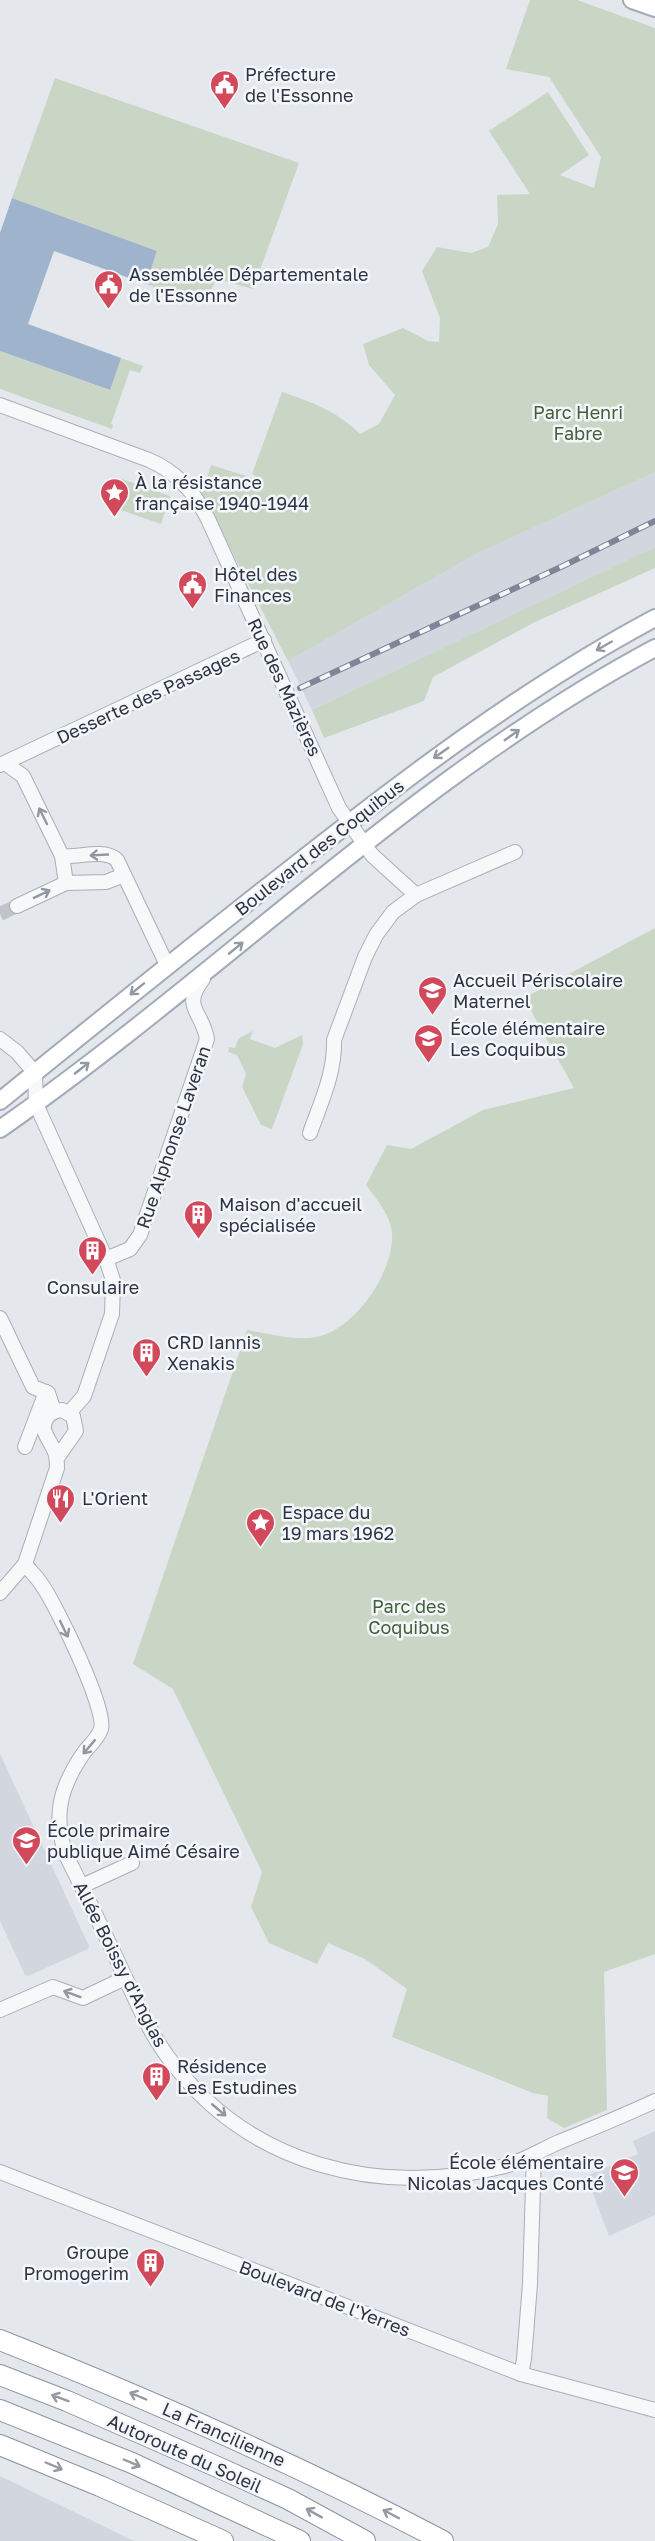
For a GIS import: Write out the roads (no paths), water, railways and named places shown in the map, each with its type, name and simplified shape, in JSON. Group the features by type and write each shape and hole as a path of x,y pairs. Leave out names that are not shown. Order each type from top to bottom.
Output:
{"highway":[{"name":"La Francilienne","path":"0,2340 200,2422 344,2490 443,2541"},
{"name":"Autoroute du Soleil","path":"0,2375 67,2400 232,2473 288,2499 365,2541"},
{"name":"Autoroute du Soleil","path":"0,2410 132,2463 300,2541"},
{"path":"0,2445 100,2486 223,2541"}],"main road":[{"path":"632,0 655,8"},
{"name":"Boulevard des Coquibus","path":"0,1101 167,965 428,761 522,696 603,645 655,618"},
{"name":"Boulevard des Coquibus","path":"0,1129 210,970 364,844 447,780 539,715 655,648"}],"street":[{"name":"Rue des Mazières","path":"0,405 164,466 180,479 200,504 348,824 372,855 416,895"},
{"name":"Desserte des Passages","path":"2,764 264,640"},
{"path":"23,776 33,751"},
{"path":"2,764 23,776 62,856 66,883"},
{"path":"310,1132 331,1074 334,1040 375,935 393,912 416,895 515,852"},
{"path":"62,856 111,855 117,860 167,965"},
{"path":"17,906 66,883 106,882 124,875"},
{"name":"Rue Alphonse Laveran","path":"106,1259 130,1249 140,1235 207,1039 206,1029 191,1001 193,991 210,970"},
{"path":"0,1039 9,1045 34,1073 36,1104 106,1259 113,1280 112,1314 84,1396 69,1413"},
{"path":"0,1318 33,1387 46,1392 54,1412"},
{"path":"25,1447 46,1392"},
{"path":"62,1410 69,1413 75,1421 76,1431 72,1438 58,1442 45,1435 44,1426 47,1417 62,1410"},
{"path":"0,1593 25,1564 57,1468 58,1442"},
{"name":"Allée Boissy d'Anglas","path":"25,1564 43,1586 95,1694 101,1715 102,1726 97,1738 69,1776 61,1798 58,1817 59,1836 149,2028 168,2058 220,2112 286,2154 323,2167 358,2174 405,2178 449,2177 507,2165 655,2101"},
{"path":"82,1886 132,1863"},
{"path":"0,2010 53,1987 83,1998 125,1978"},
{"path":"521,2374 525,2359 530,2284 534,2154"},
{"name":"Boulevard de l'Yerres","path":"0,2172 521,2374 655,2410"}],"water":[{"path":"12,198 157,251 146,284 54,251 28,324 121,358 110,390 0,351 0,233"}],"tunnel":[{"path":"0,914 17,906"}],"railway":[{"path":"300,688 655,521"}],"place":[{"name":"Préfecture de l'Essonne","path":"224,110"},
{"name":"Assemblée Départementale de l'Essonne","path":"108,310"},
{"name":"À la résistance française 1940-1944","path":"114,518"},
{"name":"Hôtel des Finances","path":"193,610"},
{"name":"Accueil Périscolaire Maternel","path":"432,1016"},
{"name":"École élémentaire Les Coquibus","path":"429,1064"},
{"name":"Maison d'accueil spécialisée","path":"198,1240"},
{"name":"Consulaire","path":"93,1276"},
{"name":"CRD Iannis Xenakis","path":"146,1378"},
{"name":"L'Orient","path":"61,1524"},
{"name":"Espace du 19 mars 1962","path":"261,1548"},
{"name":"École primaire publique Aimé Césaire","path":"26,1866"},
{"name":"Résidence Les Estudines","path":"156,2102"},
{"name":"École élémentaire Nicolas Jacques Conté","path":"625,2198"},
{"name":"Groupe Promogerim","path":"150,2288"}],"park label":[{"name":"Parc Henri Fabre","path":"578,422"},
{"name":"Parc des Coquibus","path":"409,1616"}]}
